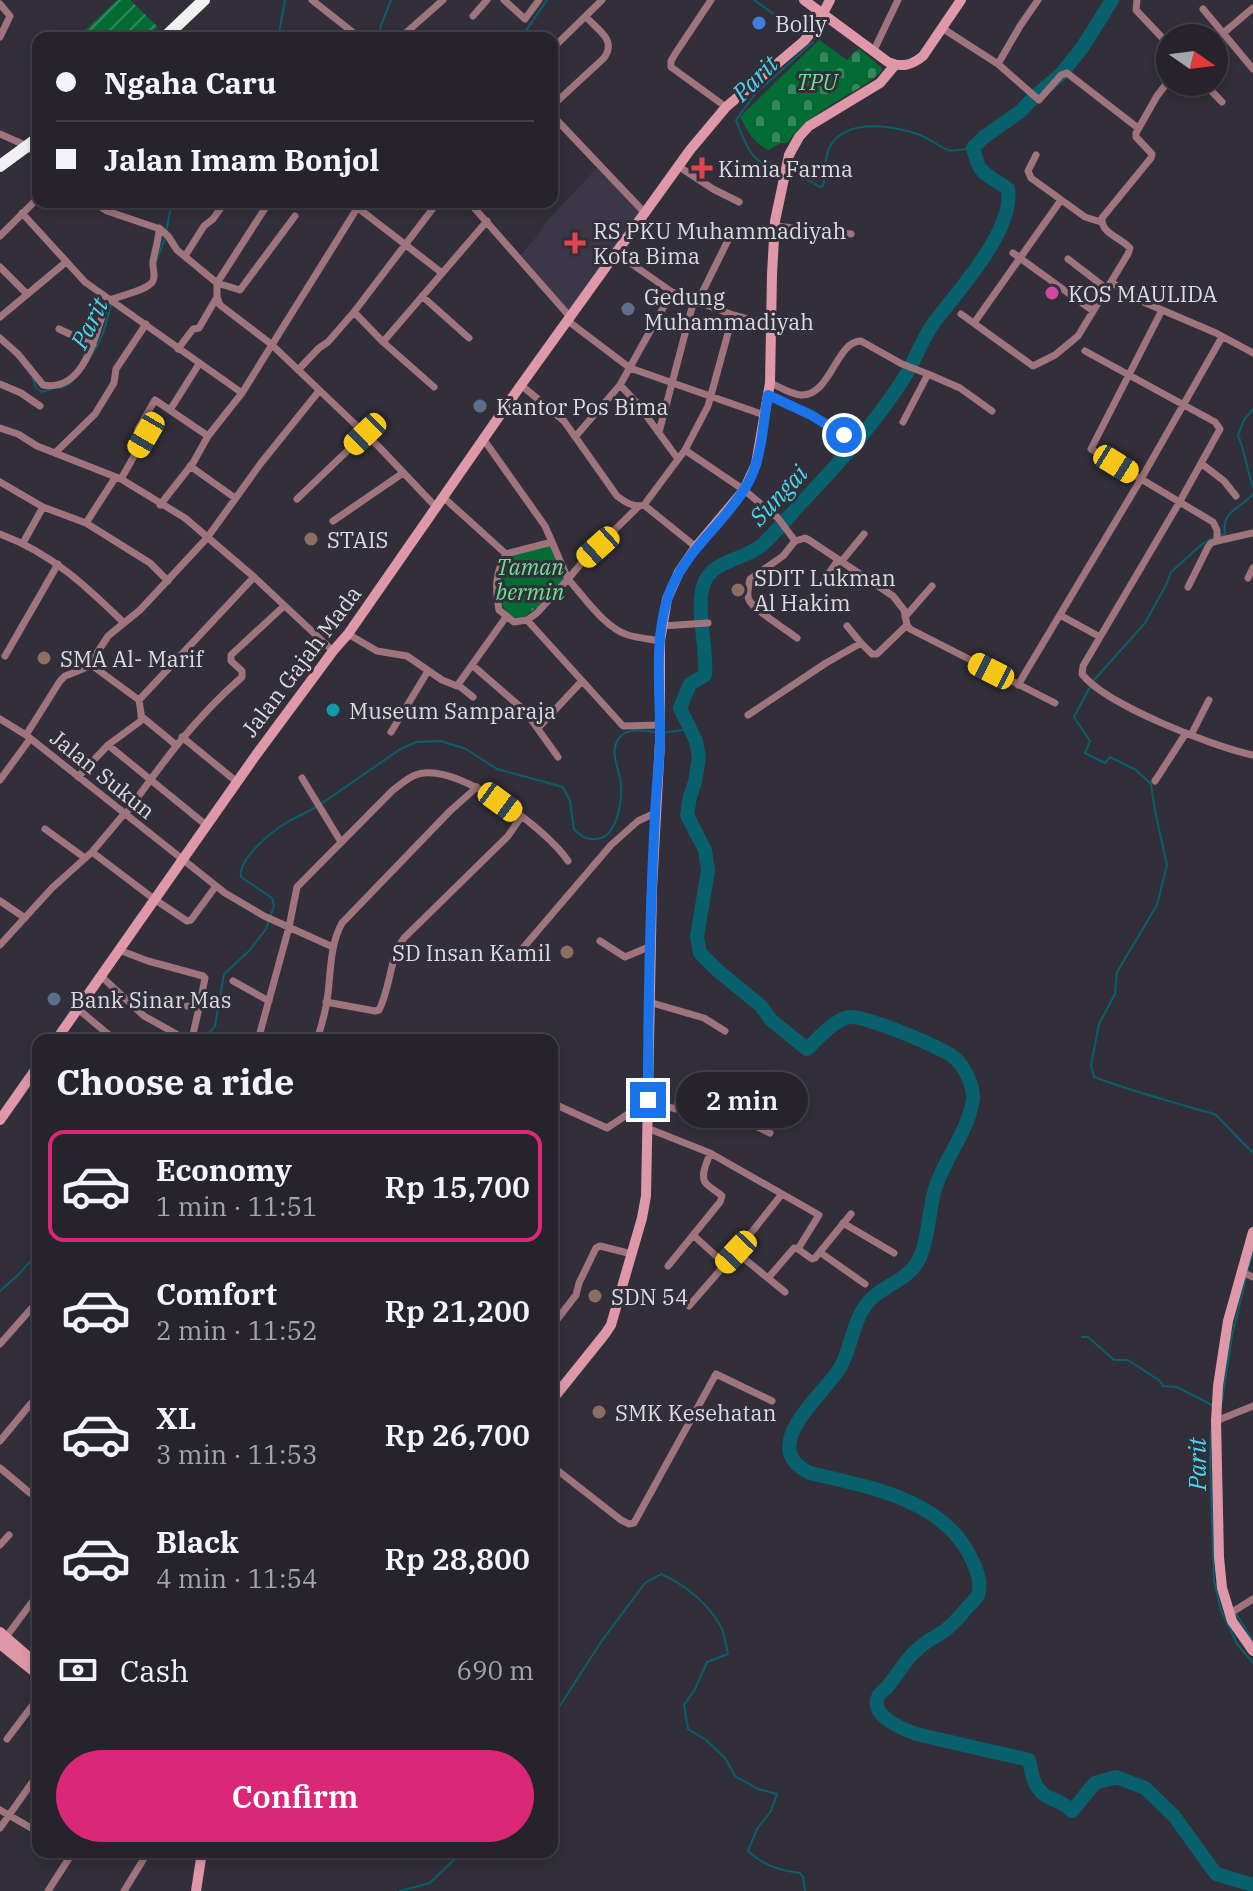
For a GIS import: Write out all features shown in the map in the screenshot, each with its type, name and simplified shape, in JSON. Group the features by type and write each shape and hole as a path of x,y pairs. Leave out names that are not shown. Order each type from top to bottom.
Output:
{"highway":[{"path":"170,32 204,0"},
{"path":"0,166 32,142"}],"main road":[{"path":"804,0 888,62 901,66 916,62 923,56 961,0"},
{"name":"Jalan Gajah Mada","path":"60,1034 206,825 348,634 521,385 707,127 804,41 830,0"},
{"path":"558,1393 611,1325 646,1196 660,641 669,594 696,547 744,490 756,464 769,389 774,231 785,168 793,145 809,126 880,83 895,65"},
{"path":"0,1120 4,1107 32,1073"},
{"path":"1253,1232 1225,1338 1216,1421 1222,1588 1232,1621 1253,1651"},
{"path":"2,1638 32,1660"},
{"path":"2,1638 32,1669"},
{"path":"196,1891 201,1858"}],"street":[{"path":"312,0 352,32"},
{"path":"407,32 443,0"},
{"path":"473,16 487,0"},
{"path":"504,0 525,19 539,0"},
{"path":"558,43 602,0"},
{"path":"711,0 675,54 671,67 726,107"},
{"path":"874,50 898,0"},
{"path":"998,64 1038,0"},
{"path":"1137,0 1136,10 1156,31"},
{"path":"0,4 10,16 0,37"},
{"path":"1228,30 1253,8"},
{"path":"1203,9 1216,24"},
{"path":"558,100 610,50 607,40 586,17"},
{"path":"942,28 998,64 1039,100 1061,75 1067,73 1138,128"},
{"path":"1228,38 1253,69"},
{"path":"1101,222 1151,158 1152,154 1136,137 1157,96"},
{"path":"1216,96 1222,102"},
{"path":"558,121 644,212"},
{"path":"0,134 32,142"},
{"path":"961,314 1033,366 1055,355 1078,336 1128,254 1130,248 1127,244 1107,232 1101,222 1085,217 1031,178 1028,171 1036,155"},
{"path":"678,166 739,202"},
{"path":"974,323 1061,200"},
{"path":"0,236 32,204"},
{"path":"102,208 159,228 177,250 217,283 236,289 242,288 295,216"},
{"path":"185,256 204,226 221,208"},
{"path":"265,208 217,283 220,305 271,344 436,507"},
{"path":"160,505 242,393 358,208"},
{"path":"364,208 442,273"},
{"path":"298,370 354,312 433,208"},
{"path":"475,208 569,320 630,368 764,415"},
{"path":"22,213 85,282 242,393"},
{"path":"383,342 487,221"},
{"path":"0,338 18,354 43,385 53,387 71,379 87,357 111,301 152,282 159,228"},
{"path":"659,432 696,300 733,230 851,234"},
{"path":"616,253 672,292 733,315 771,325"},
{"path":"1013,253 1093,311"},
{"path":"1068,259 1109,285 1253,353"},
{"path":"0,317 66,262"},
{"path":"0,267 27,294"},
{"path":"575,437 620,385 672,292"},
{"path":"422,296 469,338"},
{"path":"178,349 193,329 199,328 217,297"},
{"path":"1162,310 1091,449 1213,522 1217,541"},
{"path":"354,312 434,387"},
{"path":"552,542 506,554 498,568 495,583 499,610 514,622 527,620 537,613 585,559 641,506 685,450 712,395 733,315"},
{"path":"56,452 95,414 114,383 116,369 146,324"},
{"path":"59,329 93,345"},
{"path":"1018,685 1222,337"},
{"path":"769,389 809,394 828,376 849,345 858,341 902,364 960,388 992,411"},
{"path":"1085,351 1215,422 1220,429 1083,666 1082,674 1093,686 1116,700 1189,734 1230,750 1253,755"},
{"path":"170,410 199,364"},
{"path":"903,422 928,374"},
{"path":"0,384 40,406"},
{"path":"521,385 558,415 617,496 627,503 641,506 696,547"},
{"path":"620,385 678,459"},
{"path":"769,389 844,435"},
{"path":"0,780 60,681 90,664 108,636 140,610 207,538 261,463 319,391"},
{"path":"86,523 146,435 138,429 155,400 208,436"},
{"path":"0,428 118,478 185,518 333,651"},
{"path":"297,499 365,434"},
{"path":"484,440 545,526 568,579 598,614 630,636 660,641"},
{"path":"685,450 744,490 778,518 795,541"},
{"path":"1202,464 1224,481 1236,496"},
{"path":"190,466 235,498"},
{"path":"333,521 403,473"},
{"path":"0,482 43,507 86,523 150,563 168,581"},
{"path":"443,497 506,554"},
{"path":"23,543 43,507"},
{"path":"1188,587 1211,543 1253,533"},
{"path":"0,534 23,543 58,564 123,622"},
{"path":"827,576 864,534"},
{"path":"797,638 759,610 747,596 750,579 783,556 795,541 805,538 893,596 901,604 910,629 1055,703"},
{"path":"5,656 58,564"},
{"path":"1248,578 1253,568"},
{"path":"139,700 254,577"},
{"path":"847,626 872,654 877,654 932,586"},
{"path":"0,945 52,888 92,852 125,814 179,741 242,677 242,671 231,661 231,655 284,606"},
{"path":"1060,615 1100,637"},
{"path":"458,685 506,617"},
{"path":"527,620 623,726 660,731"},
{"path":"662,626 708,623"},
{"path":"348,634 377,651 407,656 473,697"},
{"path":"748,715 861,643"},
{"path":"78,777 108,745 142,720 139,700 90,664"},
{"path":"472,665 525,711 558,757"},
{"path":"391,732 428,671"},
{"path":"538,728 582,681"},
{"path":"1155,781 1209,700"},
{"path":"141,716 237,782"},
{"name":"Jalan Sukun","path":"0,719 28,737 216,886 264,916 333,947"},
{"path":"108,745 206,825"},
{"path":"260,1034 297,887 392,791 414,776 437,774 477,787 545,835 568,861"},
{"path":"302,778 341,842"},
{"path":"318,1034 338,930 450,811 477,787"},
{"path":"517,955 611,845 638,821 655,813"},
{"path":"326,1002 379,1010 395,954 404,938 508,836 521,817"},
{"path":"45,829 85,858"},
{"path":"92,852 189,921 216,886"},
{"path":"0,901 25,918"},
{"path":"600,941 625,957 651,946"},
{"path":"119,950 205,978 193,1034"},
{"path":"101,976 144,1016 176,1034"},
{"path":"233,981 269,1001"},
{"path":"649,1002 704,1018 725,1031"},
{"path":"187,1006 199,1008"},
{"path":"78,1009 108,1034"},
{"path":"558,1106 607,1128 648,1105 675,1109 684,1091 770,1133"},
{"path":"647,1128 710,1153 819,1215 798,1249"},
{"path":"668,1266 721,1199 721,1194 703,1178 710,1153"},
{"path":"689,1306 782,1194"},
{"path":"769,1277 793,1249 812,1259 821,1253 851,1214"},
{"path":"843,1223 894,1253"},
{"path":"693,1235 725,1264"},
{"path":"558,1318 576,1295 596,1248 600,1246 632,1254"},
{"path":"736,1252 785,1292"},
{"path":"821,1253 865,1284"},
{"path":"1242,1272 1253,1277"},
{"path":"0,1344 32,1308"},
{"path":"558,1471 621,1520 634,1523 716,1374 772,1401"},
{"path":"0,1441 32,1402"},
{"path":"1216,1421 1253,1406"},
{"path":"0,1468 30,1493 32,1491"},
{"path":"0,1545 9,1535"},
{"path":"1229,1614 1253,1599"},
{"path":"2,1638 32,1601"},
{"path":"7,1739 32,1706"},
{"path":"0,1828 32,1782"},
{"path":"0,1810 32,1829"},
{"path":"48,1891 69,1858"},
{"path":"124,1891 144,1858"}],"shaded area":[{"name":"RS PKU Muhammadiyah Kota Bima","path":"597,168 640,212 570,313 521,255 545,223"}],"green space":[{"path":"117,0 130,0 158,27 152,32 83,32"},
{"name":"TPU","path":"819,40 847,60 858,48 883,69 866,84 814,116 787,143 768,150 748,132 740,117"},
{"name":"Taman bermin","path":"550,545 564,580 546,601 522,619 513,616 506,611 498,594 499,574 503,565 516,553"}],"waterway":[{"name":"Parit","path":"279,32 285,0"},
{"name":"Parit","path":"382,32 380,28 391,0"},
{"name":"Parit","path":"525,32 547,0"},
{"name":"Parit","path":"754,0 802,34"},
{"name":"Sungai","path":"1112,0 1082,48 1061,74 1021,111 973,148 983,171 1008,189 1003,223 982,260 929,331 893,394 870,426 768,540 755,550 718,567 706,579 701,599 705,675 690,684 680,708 696,741 699,757 687,815 705,850 708,870 697,937 700,953 717,970 807,1049 838,1022 850,1017 858,1018 949,1054 962,1067 972,1087 968,1120 936,1186 926,1240 916,1265 864,1307 841,1366 791,1435 789,1449 795,1462 810,1473 903,1499 943,1523 960,1539 977,1573 978,1595 950,1626 910,1657 879,1695 878,1709 888,1720 916,1734 1029,1760 1040,1791 1072,1811 1095,1783 1116,1777 1145,1788 1174,1816 1216,1874 1253,1885"},
{"name":"Parit","path":"781,168 771,167 756,159 736,120 755,94 813,42"},
{"name":"Parit","path":"791,170 823,186 827,153 832,143 840,135 862,127 886,127 910,132 948,150 973,148"},
{"name":"Parit","path":"166,232 171,208"},
{"name":"Parit","path":"156,262 165,238"},
{"name":"Parit","path":"92,354 102,337 111,305"},
{"name":"Parit","path":"60,388 80,373"},
{"name":"Parit","path":"33,378 36,388 42,392 53,388"},
{"path":"1253,409 1238,435 1253,487"},
{"path":"1221,535 1225,534 1229,515 1253,494"},
{"path":"1094,680 1145,623 1171,572 1213,538"},
{"path":"1090,687 1074,717 1090,741 1085,753 1105,763 1110,757 1136,770 1151,784 1167,865 1157,905 1117,972 1115,994 1099,1024 1091,1065 1094,1077 1216,1115 1253,1153"},
{"path":"662,733 690,729"},
{"path":"321,804 399,750 416,742 441,741 466,749 497,769 563,787 570,801 574,829 584,837 596,839 609,833 619,810 621,786 616,743 628,732 656,732"},
{"path":"208,1034 215,1026 224,974 249,951 266,929 274,906 272,898 241,877 241,870 250,854 272,833 316,807"},
{"name":"Parit","path":"1247,1272 1253,1253"},
{"path":"0,1291 32,1260"},
{"name":"Parit","path":"1222,1401 1232,1336 1246,1278"},
{"name":"Parit","path":"1082,1337 1088,1337 1114,1360 1128,1360 1163,1386 1177,1387 1212,1405"},
{"name":"Parit","path":"1211,1431 1214,1581 1221,1610 1237,1644 1253,1663"},
{"path":"558,1709 601,1642 645,1583 661,1574 679,1584 704,1604 717,1620 728,1654 707,1662 684,1705 688,1729 706,1740 725,1758 735,1776 758,1789 777,1794 748,1851 772,1866 800,1873 805,1891"},
{"name":"Parit","path":"1235,1612 1253,1641"},
{"path":"400,1891 430,1883 456,1858"}],"place":[{"name":"Bolly","path":"759,23"},
{"name":"Kimia Farma","path":"702,168"},
{"name":"RS PKU Muhammadiyah Kota Bima","path":"575,243"},
{"name":"KOS MAULIDA","path":"1052,293"},
{"name":"Gedung Muhammadiyah","path":"628,309"},
{"name":"Kantor Pos Bima","path":"480,406"},
{"name":"STAIS","path":"311,539"},
{"name":"SDIT Lukman Al Hakim","path":"738,590"},
{"name":"SMA Al- Marif","path":"44,658"},
{"name":"Museum Samparaja","path":"333,710"},
{"name":"SD Insan Kamil","path":"567,952"},
{"name":"Bank Sinar Mas","path":"54,999"},
{"name":"SDN 54","path":"595,1296"},
{"name":"SMK Kesehatan","path":"599,1412"}],"route":[{"path":"648,1100 652,889 660,742 660,641 667,599 679,572 696,547 751,479 768,395 844,435"}]}
